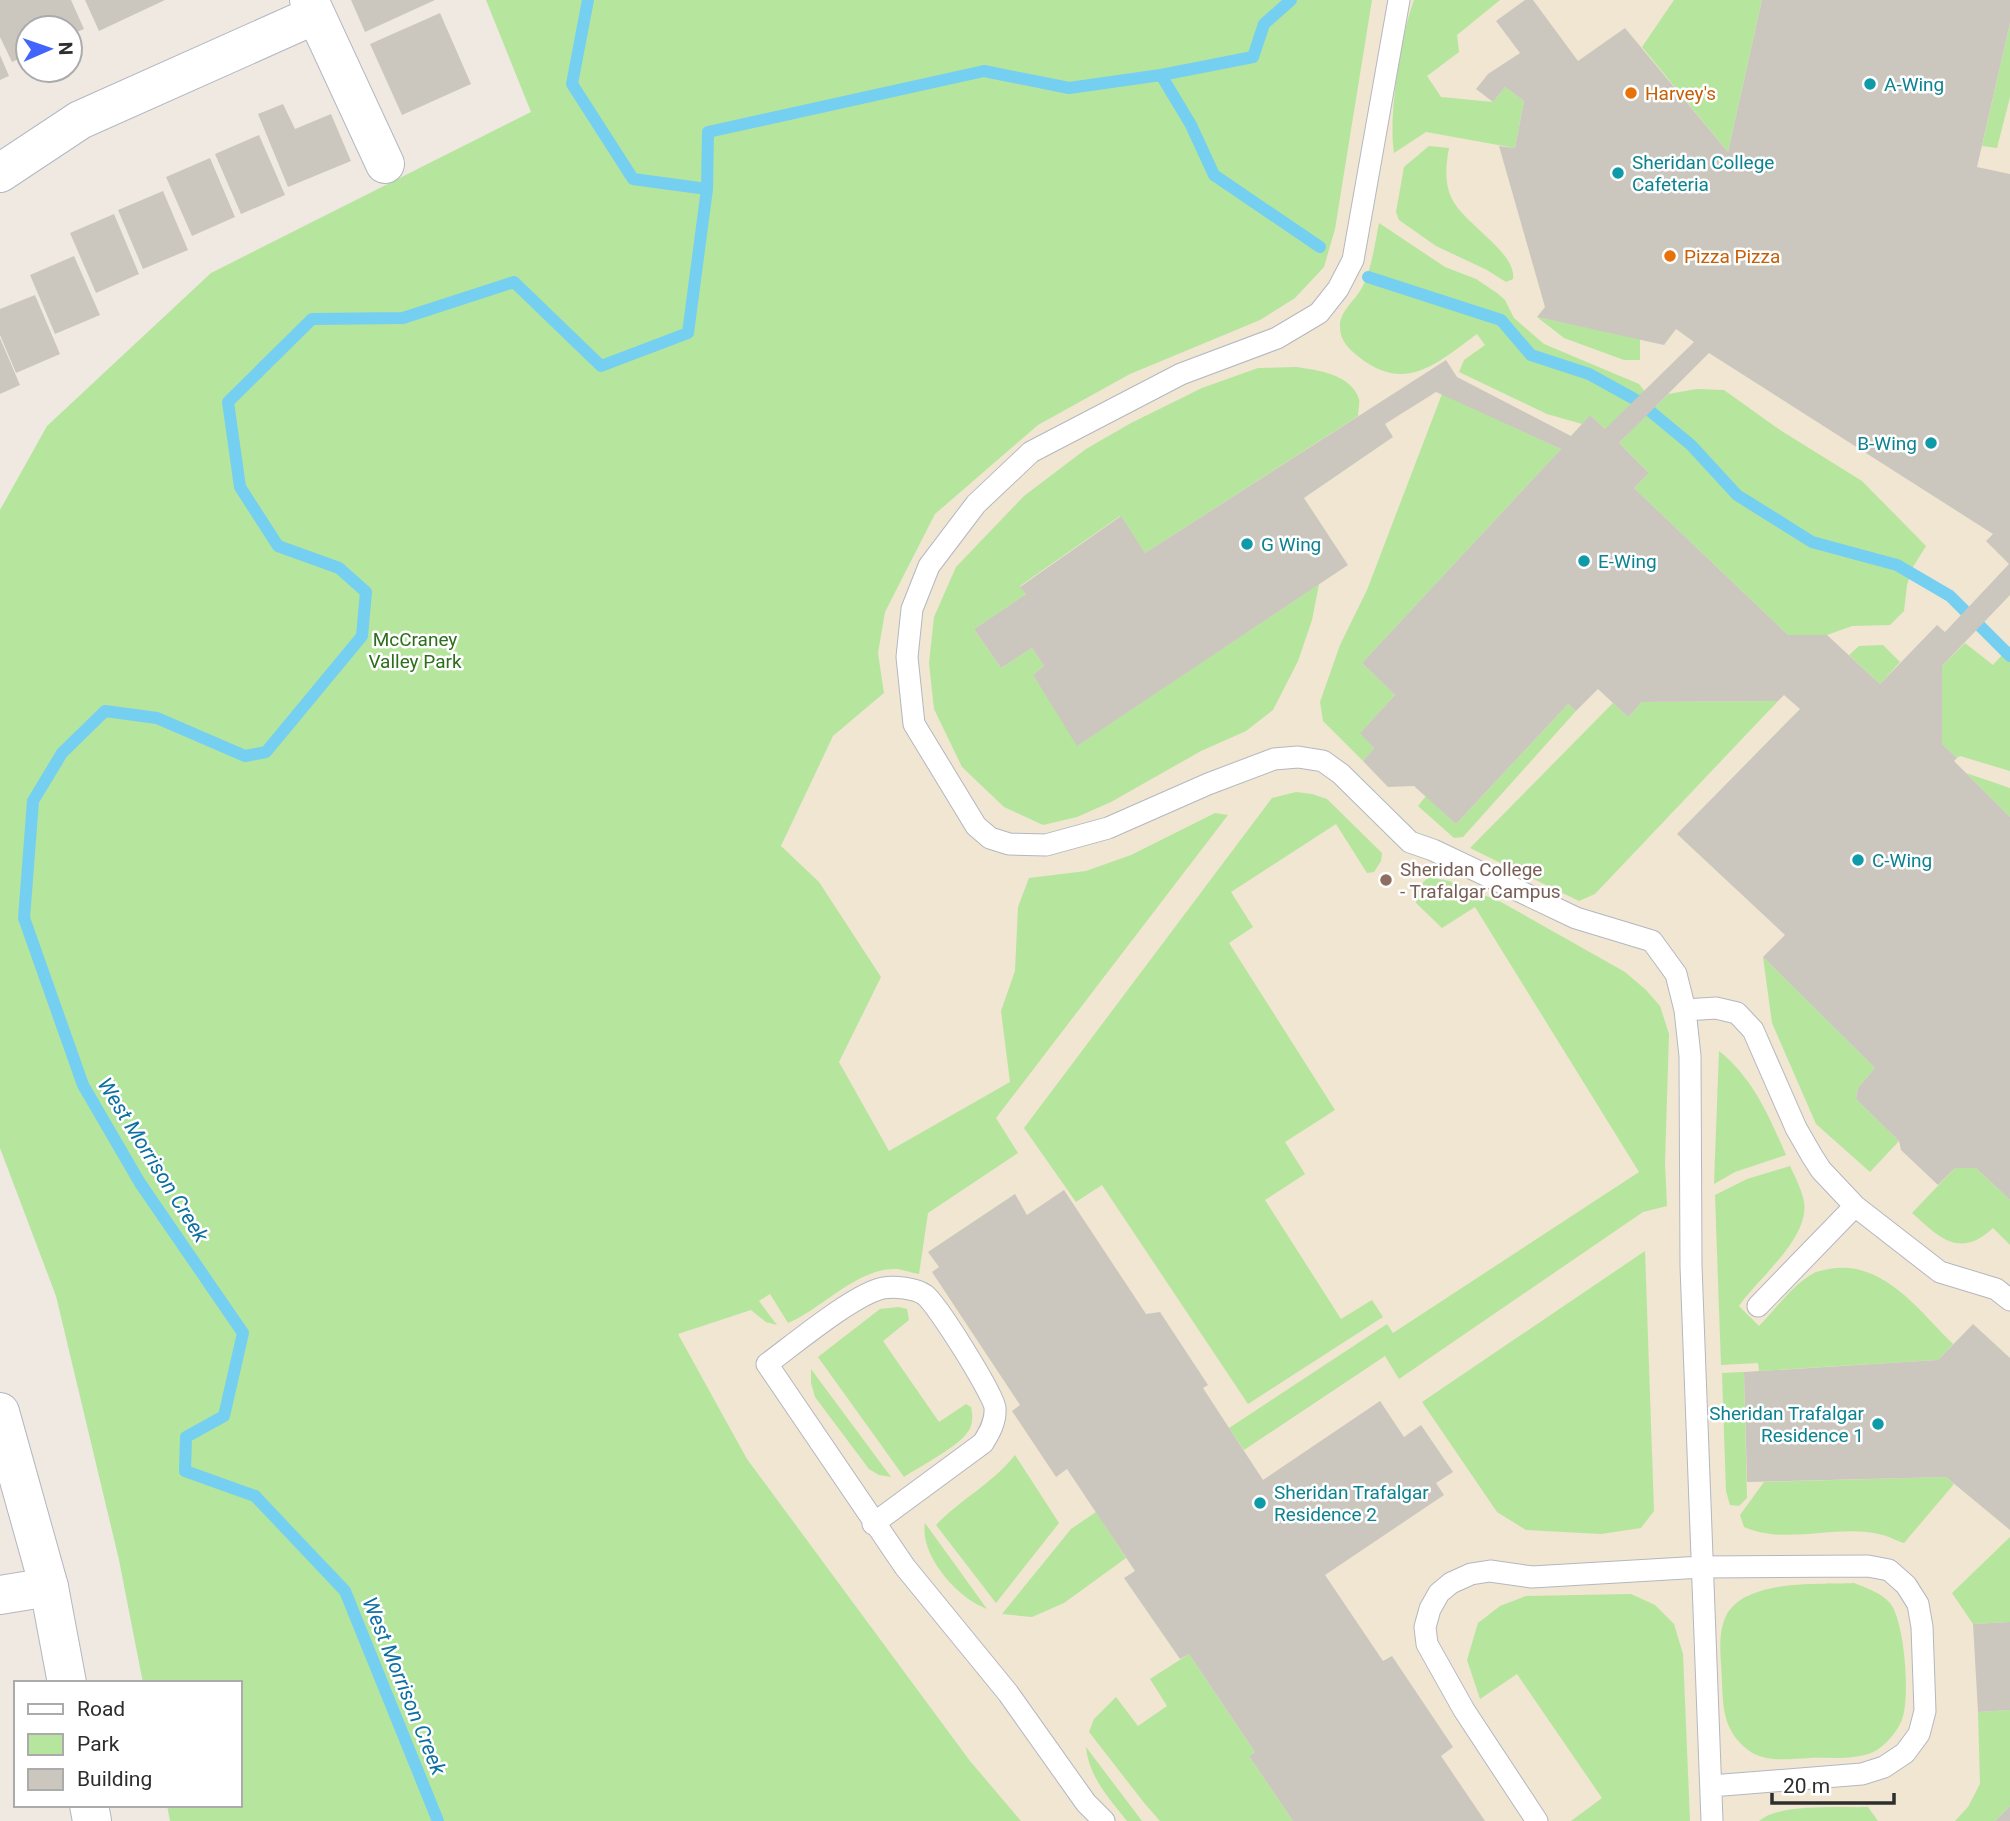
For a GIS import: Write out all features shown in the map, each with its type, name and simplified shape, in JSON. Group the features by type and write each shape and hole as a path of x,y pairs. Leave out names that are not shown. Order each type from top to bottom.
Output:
{"street":[{"path":"0,173 80,120 312,7 385,164"},
{"path":"0,1412 49,1587 67,1681"},
{"path":"0,1595 49,1587"}],"lane":[{"path":"1399,0 1353,260 1338,289 1319,313 1277,338 1181,374 1031,453 976,504 929,566 912,609 907,657 914,724 975,826 990,838 1009,844 1046,845 1108,828 1208,784 1274,759 1298,757 1323,761 1341,774 1410,842 1433,850 1576,918 1652,941 1676,974 1685,1010 1690,1056 1691,1254 1713,1821"},
{"path":"1685,1010 1716,1009 1737,1013 1754,1030 1796,1128 1821,1170 1855,1206 1940,1272 1996,1289 2010,1300"},
{"path":"1758,1306 1855,1206"},
{"path":"873,1524 983,1443 993,1426 995,1406 964,1347 925,1295 903,1288 882,1288 850,1304 767,1364 873,1524 1008,1693 1086,1803 1104,1821"},
{"path":"1537,1821 1464,1710 1427,1644 1425,1627 1430,1609 1439,1593 1451,1583 1471,1574 1490,1571 1532,1577 1702,1567 1868,1566 1889,1570 1906,1585 1918,1604 1922,1627 1925,1711 1919,1734 1905,1753 1884,1767 1862,1774 1712,1786"}],"shaded area":[{"name":"Sheridan College - Trafalgar Campus","path":"1372,0 2010,0 2010,1821 1021,1821 970,1761 747,1459 678,1334 781,846 833,736 884,694 878,653 885,612 935,514 1038,425 1130,374 1341,190"}],"green space":[{"name":"McCraney Valley Park","path":"486,0 1372,0 1335,229 1324,267 1295,298 1260,320 1130,374 1038,425 935,514 885,612 878,653 884,693 833,736 781,846 819,882 881,977 839,1062 889,1151 1010,1082 1001,1011 1015,971 1018,907 1029,878 1086,871 1131,855 1215,813 1228,815 996,1118 1018,1153 928,1213 919,1274 897,1269 868,1275 788,1323 770,1294 759,1301 777,1325 766,1322 751,1310 678,1334 747,1459 970,1761 1021,1821 170,1821 167,1807 242,1807 242,1681 143,1681 119,1560 56,1296 0,1148 0,510 47,426 211,273 531,112"},
{"path":"1414,0 1500,0 1457,35 1459,52 1427,76 1441,97 1493,102 1505,87 1524,101 1515,148 1426,132 1394,153 1393,119 1397,76"},
{"path":"1674,0 1762,0 1728,152 1642,47"},
{"path":"2010,23 2010,97 1997,148 1982,146"},
{"path":"1429,146 1449,148 1446,179 1451,197 1466,217 1507,258 1513,279 1506,282 1436,246 1399,220 1396,212 1404,167"},
{"path":"1379,223 1445,267 1476,279 1497,293 1505,300 1514,318 1544,344 1639,384 1656,406 1668,394 1697,389 1724,390 1780,430 1862,481 1926,546 1913,567 1907,585 1904,611 1890,625 1852,626 1827,635 1788,635 1634,488 1649,473 1619,443 1628,434 1613,422 1605,429 1590,415 1582,424 1547,414 1459,372 1464,360 1485,345 1477,334 1434,364 1406,374 1376,368 1359,357 1343,341 1340,322 1367,276"},
{"path":"1537,317 1640,339 1640,360 1624,360 1564,338"},
{"path":"1296,367 1332,375 1349,384 1359,399 1358,416 1145,553 1120,516 1020,586 1026,594 974,629 1001,668 1032,648 1044,666 1033,675 1078,745 1319,584 1312,620 1298,661 1273,710 1246,731 1201,751 1111,802 1077,817 1043,825 1004,807 962,767 934,709 929,663 934,617 956,567 1024,496 1086,449 1202,388 1258,368"},
{"path":"1442,394 1561,449 1362,663 1395,695 1361,732 1374,748 1363,761 1323,721 1320,702 1340,645 1367,590"},
{"path":"1965,643 1993,665 2010,646 2010,771 1960,756 1957,758 1942,744 1942,666"},
{"path":"1883,645 1900,662 1880,684 1849,655 1859,646"},
{"path":"1778,701 1595,894 1579,901 1470,848 1613,703 1628,717 1642,702"},
{"path":"1568,704 1576,711 1463,837 1454,838 1418,806 1426,796 1456,824"},
{"path":"1966,773 2010,788 2010,817"},
{"path":"1296,792 1327,799 1382,853 1381,861 1374,872 1367,873 1336,824 1231,892 1253,927 1229,943 1335,1110 1285,1142 1305,1174 1265,1200 1341,1319 1372,1300 1383,1317 1248,1404 1102,1185 1076,1202 1024,1128 1272,798"},
{"path":"1429,877 1449,881 1501,902 1625,972 1660,1006 1669,1034 1665,1163 1667,1206 1643,1212 1399,1379 1385,1356 1244,1450 1229,1428 1387,1324 1393,1333 1639,1172 1475,907 1442,928 1416,903 1419,886"},
{"path":"1763,957 1875,1068 1858,1088 1856,1099 1899,1141 1870,1172 1816,1124 1772,1023"},
{"path":"1719,1051 1751,1085 1786,1155 1735,1172 1714,1184"},
{"path":"1790,1166 1804,1202 1804,1216 1799,1230 1781,1257 1739,1306 1759,1326 1791,1291 1814,1273 1848,1268 1866,1272 1898,1290 1953,1344 1938,1360 1759,1371 1758,1363 1721,1365 1715,1195 1747,1179"},
{"path":"1955,1168 1976,1168 2010,1200 2010,1245 1993,1228 1970,1242 1950,1241 1931,1230 1912,1213"},
{"path":"1645,1251 1654,1511 1641,1528 1601,1534 1526,1530 1497,1512 1422,1402"},
{"path":"880,1309 907,1309 909,1320 883,1341 939,1422 966,1404 971,1407 972,1417 970,1427 962,1438 904,1477 818,1357"},
{"path":"811,1369 891,1477 879,1475 869,1469 815,1397"},
{"path":"1744,1372 1747,1498 1739,1506 1730,1505 1726,1491 1722,1373"},
{"path":"1015,1455 1059,1523 996,1603 936,1525 996,1475"},
{"path":"1946,1477 1954,1484 1904,1543 1866,1532 1778,1535 1760,1532 1744,1527 1740,1515 1764,1482"},
{"path":"1096,1512 1126,1558 1064,1603 1032,1617 1002,1614 1071,1529"},
{"path":"925,1523 987,1609 964,1596 934,1562 928,1549"},
{"path":"2010,1537 2010,1622 1973,1624 1952,1593"},
{"path":"1854,1583 1886,1599 1895,1612 1903,1643 1906,1680 1904,1712 1897,1730 1877,1750 1853,1757 1777,1759 1762,1757 1748,1750 1734,1736 1723,1703 1721,1636 1724,1621 1732,1607 1745,1597 1780,1587"},
{"path":"1631,1594 1655,1605 1674,1624 1683,1654 1690,1821 1571,1821 1602,1798 1517,1674 1480,1699 1467,1660 1478,1623 1500,1606 1526,1596"},
{"path":"1189,1654 1255,1752 1249,1756 1293,1821 1160,1821 1089,1732 1094,1719 1116,1697 1138,1726 1167,1706 1150,1679"},
{"path":"2010,1710 2010,1806 1995,1821 1955,1821 1968,1807 1980,1784 1978,1712"},
{"path":"1086,1747 1142,1821 1127,1821 1113,1804 1091,1769"},
{"path":"1868,1807 1878,1821 1759,1821 1781,1811 1795,1809"}],"building":[{"path":"0,0 71,0 77,14 14,14 12,62 0,37"},
{"path":"85,0 165,0 99,31"},
{"path":"351,0 435,0 365,32"},
{"path":"1525,0 1533,0 1578,61 1625,28 1728,152 1762,0 2010,0 2010,23 1977,167 2010,174 2010,595 1942,666 1942,744 1957,758 1954,761 2010,817 2010,1200 1976,1168 1955,1168 1938,1185 1901,1150 1899,1141 1856,1099 1858,1088 1875,1068 1763,957 1785,935 1677,834 1800,709 1784,695 1778,701 1642,702 1628,717 1598,689 1576,711 1568,704 1456,824 1414,786 1388,787 1363,761 1374,748 1360,733 1395,695 1362,663 1561,449 1436,392 1385,424 1393,437 1304,498 1348,565 1077,746 1033,675 1044,666 1032,648 1001,668 974,629 1026,594 1020,587 1121,516 1145,553 1446,360 1457,377 1571,436 1590,415 1605,429 1694,342 1676,329 1664,345 1537,317 1545,307 1499,146 1515,148 1524,101 1505,87 1493,102 1476,89 1488,74 1520,53 1496,21","holes":["1709,353 1993,534 1986,541 2009,564 1945,632 1937,625 1880,684 1827,635 1788,635 1634,488 1649,473 1619,443"]},
{"path":"440,13 471,84 402,115 370,44"},
{"path":"0,55 9,76 0,80"},
{"path":"283,104 295,129 331,114 351,161 288,187 258,114"},
{"path":"259,135 285,195 241,214 215,154"},
{"path":"210,158 235,217 192,236 166,177"},
{"path":"163,191 188,250 143,269 118,210"},
{"path":"114,214 139,274 96,293 70,233"},
{"path":"74,256 100,315 55,334 30,275"},
{"path":"35,295 60,354 16,373 0,335 0,309"},
{"path":"0,338 20,385 0,394"},
{"name":"Sheridan Trafalgar Residence 2","path":"1064,1190 1146,1314 1160,1312 1208,1385 1203,1388 1263,1480 1380,1401 1404,1437 1421,1425 1453,1472 1436,1483 1444,1495 1325,1575 1383,1661 1392,1656 1453,1747 1441,1756 1485,1821 1293,1821 1249,1756 1255,1752 1189,1654 1180,1659 1124,1578 1135,1571 1067,1469 1056,1477 1012,1411 1020,1405 932,1272 939,1267 928,1252 1015,1194 1027,1215"},
{"name":"Sheridan Trafalgar Residence 1","path":"1973,1324 2010,1358 2010,1530 1946,1477 1747,1482 1744,1372 1938,1360"},
{"path":"2010,1622 2010,1710 1978,1712 1973,1624"},
{"path":"2010,1806 2010,1821 1995,1821"}],"waterway":[{"name":"West Morrison Creek","path":"588,0 572,84 633,179 707,189"},
{"path":"1161,75 1253,57 1264,24 1291,0"},
{"name":"West Morrison Creek","path":"438,1821 345,1591 255,1496 185,1471 186,1437 224,1416 243,1333 140,1183 83,1085 24,918 33,801 62,753 105,711 157,718 245,756 266,752 362,636 366,592 339,568 278,546 240,487 228,402 312,319 403,318 514,282 601,366 688,333 707,189 708,132 984,71 1069,88 1161,75 1191,125 1214,175 1320,247"},
{"path":"1368,277 1501,320 1531,355 1589,374 1638,401 1691,445 1737,495 1812,542 1897,565 1950,596 2010,656"}],"place":[{"name":"A-Wing","path":"1870,84"},
{"name":"Harvey's","path":"1631,93"},
{"name":"Sheridan College Cafeteria","path":"1618,173"},
{"name":"Pizza Pizza","path":"1670,256"},
{"name":"B-Wing","path":"1931,443"},
{"name":"G Wing","path":"1247,544"},
{"name":"E-Wing","path":"1584,561"},
{"name":"C-Wing","path":"1858,860"},
{"name":"Sheridan College - Trafalgar Campus","path":"1386,880"},
{"name":"Sheridan Trafalgar Residence 1","path":"1878,1424"},
{"name":"Sheridan Trafalgar Residence 2","path":"1260,1503"}]}
